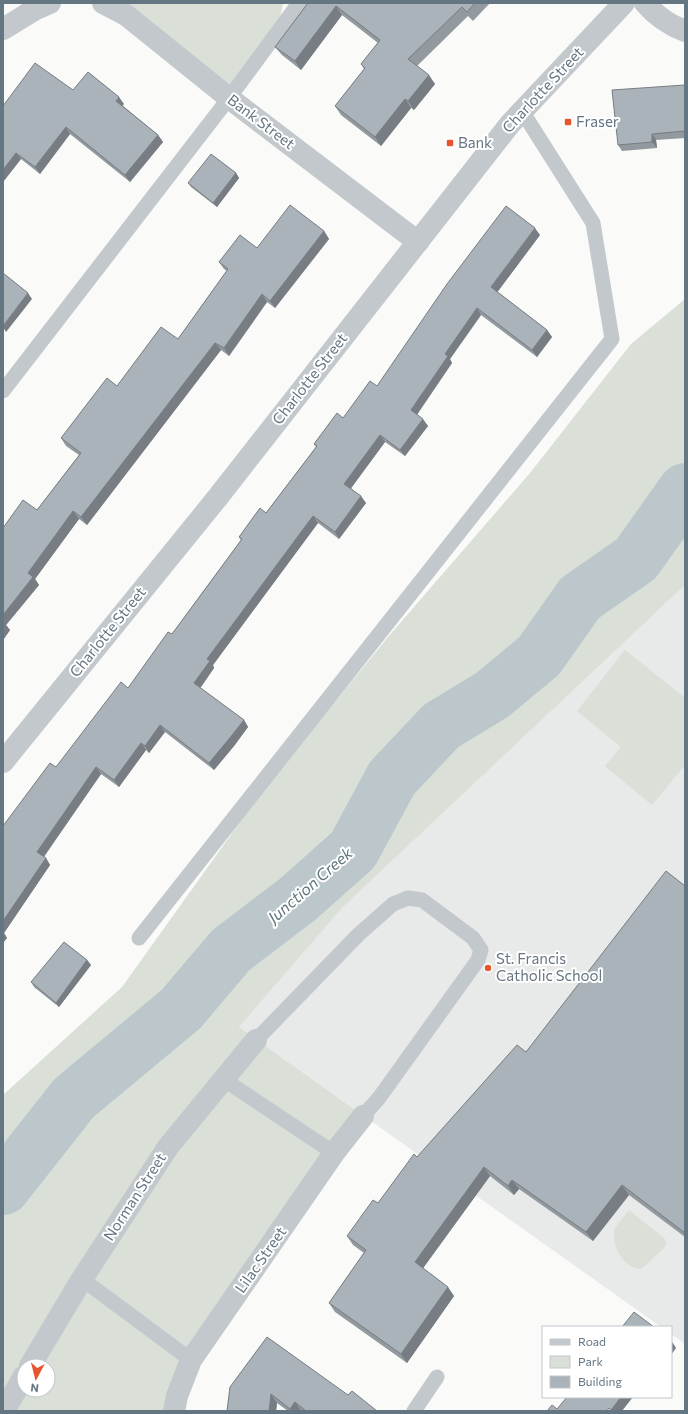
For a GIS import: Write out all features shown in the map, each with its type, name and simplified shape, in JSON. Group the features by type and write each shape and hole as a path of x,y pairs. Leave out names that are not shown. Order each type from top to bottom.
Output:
{"street":[{"path":"3,29 34,10 50,3"},
{"name":"Bank Street","path":"103,3 126,14 229,98 418,242"},
{"name":"Charlotte Street","path":"3,762 218,497 510,124 624,3"},
{"path":"644,3 654,13 674,27 685,31"},
{"name":"Norman Street","path":"35,1358 82,1279 168,1147 256,1040"},
{"name":"Lilac Street","path":"174,1411 177,1396 191,1360 334,1153 363,1116"},
{"path":"4,1411 16,1390"}],"lane":[{"path":"3,391 229,98 299,3"},
{"path":"138,938 612,338 593,223 522,111"},
{"path":"256,1040 358,935 393,904 408,898 422,900 473,938 481,950 478,960 379,1098 363,1116"},
{"path":"223,1079 334,1153"},
{"path":"82,1279 191,1360"},
{"path":"414,1411 437,1377"}],"shaded area":[{"name":"St. Francis Catholic School","path":"685,585 685,1344 672,1335 672,1326 660,1326 239,1027 342,908"}],"green space":[{"path":"99,3 283,3 277,35 229,101"},
{"path":"685,299 685,585 342,908 239,1027 361,1114 331,1154 172,1411 3,1411 3,1095 122,987 263,790 388,637 530,473 631,344"},
{"path":"625,650 685,698 685,765 652,805 605,766 621,747 577,711"},
{"path":"629,1210 665,1239 666,1244 664,1248 641,1269 628,1264 623,1260 615,1242 614,1229"}],"building":[{"path":"308,3 475,3 467,12 462,7 408,59 429,75 408,101 405,99 375,137 335,106 365,68 361,64 380,40 336,6 295,61 275,47"},
{"path":"35,63 73,90 88,72 119,97 116,101 158,135 125,175 66,127 35,167 16,153 3,170 3,106"},
{"path":"685,85 685,131 652,134 652,142 618,145 612,90"},
{"path":"211,154 236,173 213,203 188,183"},
{"path":"290,205 324,231 270,301 262,294 224,348 215,343 81,517 73,511 28,573 33,577 3,615 3,528 23,500 37,510 81,453 61,438 107,378 117,386 161,327 178,339 228,269 219,262 240,235 257,248"},
{"path":"506,206 535,228 491,287 547,330 532,350 477,308 445,354 448,356 411,410 423,419 400,450 380,435 344,484 361,496 335,532 313,516 207,659 210,661 194,683 244,720 209,763 160,725 145,746 141,743 114,780 96,767 37,852 46,858 3,921 3,826 50,763 56,767 121,682 128,688 168,632 172,634 242,539 239,537 260,508 266,513 317,446 314,444 337,413 343,418 370,381 377,386 447,284"},
{"path":"3,273 28,293 3,326"},
{"path":"666,871 685,886 685,1233 622,1185 586,1232 512,1180 508,1186 484,1167 415,1262 448,1287 401,1354 329,1303 366,1250 347,1236 373,1200 378,1203 414,1154 417,1157 517,1045 526,1052"},
{"path":"64,942 87,960 56,1003 31,982"},
{"path":"634,1312 653,1326 623,1326"},
{"path":"267,1337 348,1395 352,1391 377,1411 306,1411 295,1402 290,1409 271,1394 269,1411 227,1411 230,1387"},
{"path":"566,1398 620,1398 611,1410 609,1408 607,1411 547,1411 552,1405 557,1409"}],"waterway":[{"name":"Junction Creek","path":"3,1188 74,1098 181,1009 231,950 298,899 353,850 392,778 441,726 492,695 539,656 580,598 636,559 685,490"}],"place":[{"name":"Fraser","path":"568,122"},
{"name":"Bank","path":"450,143"},
{"name":"St. Francis Catholic School","path":"488,968"}]}
